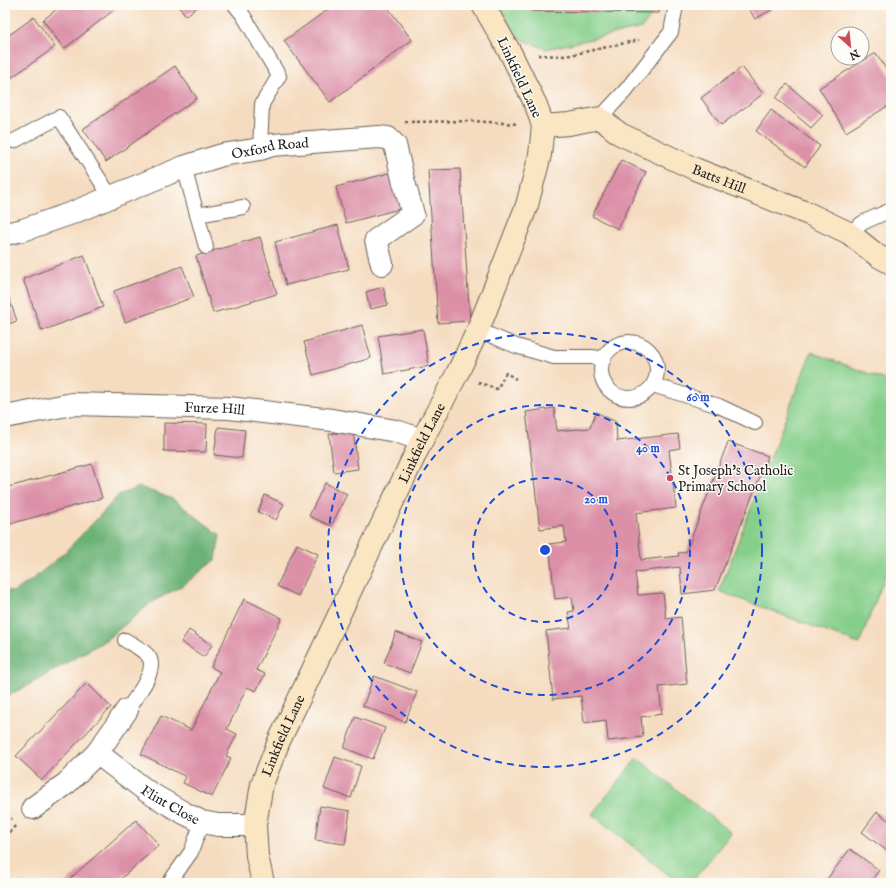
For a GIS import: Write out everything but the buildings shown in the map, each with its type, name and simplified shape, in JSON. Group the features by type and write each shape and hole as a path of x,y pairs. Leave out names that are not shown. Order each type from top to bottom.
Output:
{"street":[{"name":"Linkfield Lane","path":"263,883 257,856 255,825 262,784 279,741 422,440 457,374 478,330 527,206 540,155 542,126 536,105 511,54 483,5"},
{"path":"542,126 569,124 600,118"},
{"name":"Batts Hill","path":"600,118 620,134 695,169 809,214 849,233 878,256 891,263"},
{"name":"Oxford Road","path":"5,234 23,230 72,213 184,167 222,154 260,149 272,145 388,138"},
{"path":"382,264 376,240 413,214 395,145 388,138"},
{"name":"Furze Hill","path":"5,417 72,404 229,408 332,420 396,432 422,440"},
{"path":"33,808 67,783 97,753 127,710"},
{"name":"Flint Close","path":"97,753 148,792 202,822 218,825 255,825"}],"lane":[{"path":"235,5 243,15 278,76 262,104 260,149"},
{"path":"600,118 626,90 671,32 676,5"},
{"path":"14,141 59,117 111,197"},
{"path":"184,167 206,246"},
{"path":"197,215 243,207"},
{"path":"849,233 864,222 891,210"},
{"path":"478,330 516,346 554,357 592,357 604,359"},
{"path":"634,342 642,345 650,351 655,358 657,367 657,376 653,385 647,392 639,397 620,397 612,392 606,386 602,377 601,368 609,351 620,344 634,342"},
{"path":"653,385 719,406 755,423"},
{"path":"125,640 149,657 151,665 148,676 140,692 127,710"},
{"path":"169,883 191,852 202,822"}],"path":[{"path":"511,54 566,56 671,32"},
{"path":"388,138 398,124 404,122 472,121 542,126"},
{"path":"497,389 506,373 516,379"}],"green space":[{"path":"500,5 659,5 642,28 546,49 516,37"},
{"path":"811,352 891,382 891,561 859,644 719,591"},
{"path":"140,487 173,499 220,535 216,559 185,584 151,603 106,640 5,697 5,590 13,592 32,580 65,552 119,495"},
{"path":"637,758 731,833 691,883 679,883 592,814"}],"place":[{"name":"St Joseph's Catholic Primary School","path":"670,478"}]}
